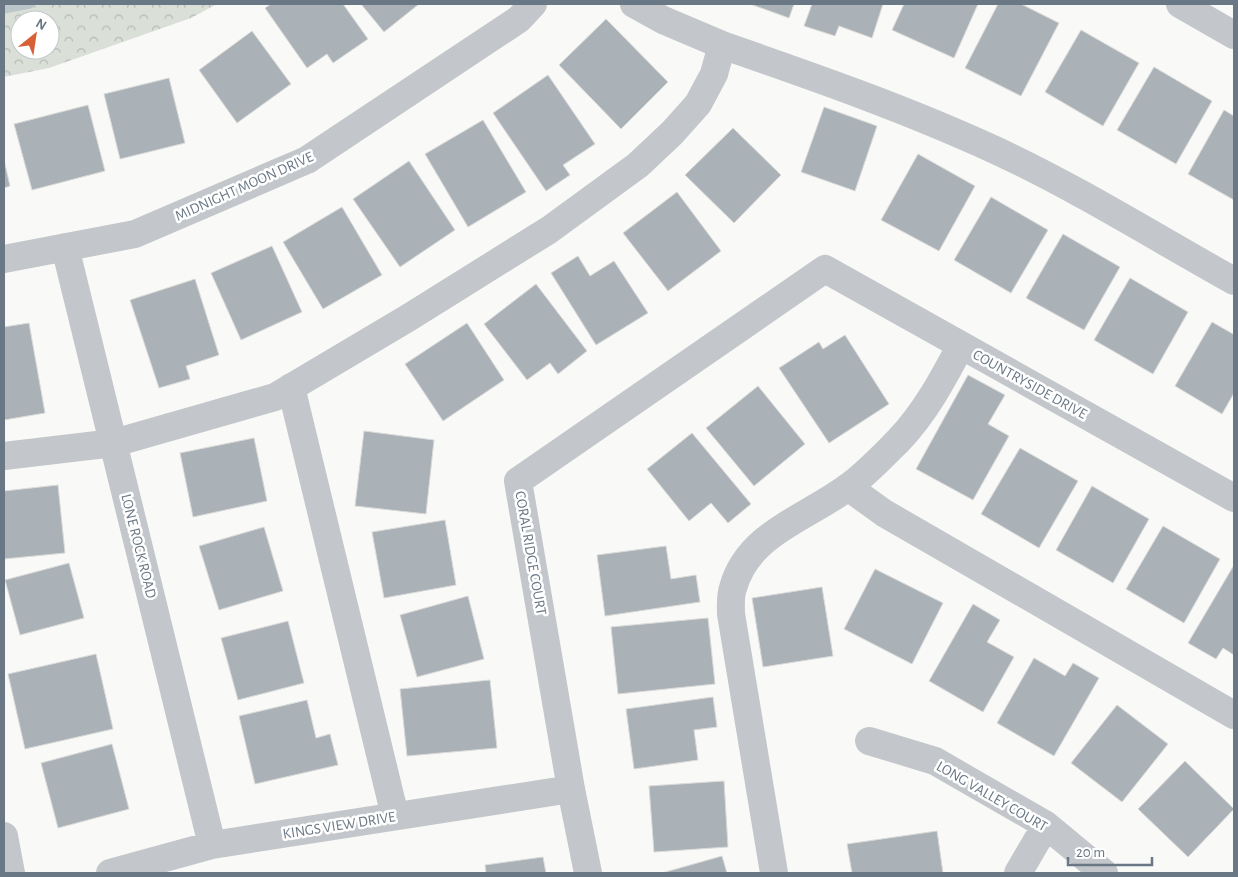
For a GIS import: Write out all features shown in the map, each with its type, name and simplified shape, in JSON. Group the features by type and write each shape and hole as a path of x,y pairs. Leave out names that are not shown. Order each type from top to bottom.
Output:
{"street":[{"name":"MIDNIGHT MOON DRIVE","path":"4,259 135,234 307,160 520,19 533,4"},
{"path":"634,4 662,20 722,45 905,111 996,150 1234,281"},
{"path":"1180,4 1234,35"},
{"path":"4,456 114,443 275,397 408,318 549,230 638,165 672,133 698,104 714,74 722,45"},
{"name":"LONE ROCK ROAD","path":"65,247 212,845"},
{"name":"COUNTRYSIDE DRIVE","path":"825,269 1234,498"},
{"name":"CORAL RIDGE COURT","path":"588,873 571,788 518,481 825,269"},
{"path":"774,873 731,614 732,588 746,558 770,535 848,487 899,440 918,417 939,386 961,345"},
{"path":"291,387 395,816"},
{"path":"848,487 884,513 1234,715"},
{"name":"LONG VALLEY COURT","path":"869,741 935,761 1046,825 1104,873"},
{"name":"KINGS VIEW DRIVE","path":"110,873 212,845 571,788"},
{"path":"1018,873 1046,825"},
{"path":"4,836 11,873"}],"green space":[{"path":"4,4 217,4 191,18 49,68 4,77"}],"building":[{"path":"271,4 343,4 368,39 333,63 327,54 307,68 265,8"},
{"path":"361,4 419,4 384,32"},
{"path":"750,4 794,4 789,18"},
{"path":"812,4 883,4 872,38 839,26 835,36 804,26"},
{"path":"904,4 978,4 954,58 892,30"},
{"path":"998,4 1021,4 1059,23 1021,96 965,68"},
{"path":"606,19 668,82 621,129 559,65"},
{"path":"1081,30 1139,63 1103,126 1045,92"},
{"path":"252,31 291,84 237,123 199,70"},
{"path":"1154,67 1212,101 1176,164 1117,130"},
{"path":"548,75 595,144 563,165 570,175 546,191 493,113"},
{"path":"169,78 185,143 120,159 104,94"},
{"path":"88,105 105,171 32,190 14,124"},
{"path":"824,107 877,126 855,191 801,172"},
{"path":"1224,110 1234,116 1234,200 1188,174"},
{"path":"483,120 526,192 468,227 425,154"},
{"path":"733,128 781,175 734,223 685,175"},
{"path":"918,154 975,186 939,251 881,220"},
{"path":"4,160 10,186 4,188"},
{"path":"409,161 455,230 400,267 353,199"},
{"path":"677,192 721,251 668,291 623,233"},
{"path":"991,197 1048,230 1011,293 954,260"},
{"path":"342,207 382,275 323,309 283,242"},
{"path":"1063,234 1120,267 1084,330 1026,298"},
{"path":"272,246 302,312 241,340 211,273"},
{"path":"578,256 590,276 614,261 648,313 596,345 551,273"},
{"path":"1130,278 1188,312 1153,374 1094,340"},
{"path":"195,279 219,355 186,366 190,379 159,388 130,300"},
{"path":"536,284 587,351 558,374 550,363 527,380 484,324"},
{"path":"1212,322 1233,334 1234,331 1234,393 1222,414 1175,386"},
{"path":"29,323 45,413 4,420 4,327"},
{"path":"467,323 504,380 443,421 405,364"},
{"path":"845,335 889,404 829,443 779,368 819,342 823,349"},
{"path":"968,375 1005,395 988,424 1009,436 973,500 916,469"},
{"path":"758,386 805,444 754,486 706,428"},
{"path":"364,431 434,440 426,514 355,506"},
{"path":"692,433 751,504 728,523 711,503 689,521 647,469"},
{"path":"254,438 267,501 193,517 180,453"},
{"path":"1020,448 1078,481 1039,548 981,514"},
{"path":"58,485 65,553 4,559 4,491"},
{"path":"1092,486 1149,519 1113,583 1056,550"},
{"path":"445,520 456,585 384,598 372,532"},
{"path":"1163,526 1220,559 1184,623 1126,589"},
{"path":"264,527 283,591 219,610 199,546"},
{"path":"666,546 671,579 696,575 700,602 605,616 597,555"},
{"path":"69,563 84,618 20,635 5,580"},
{"path":"1234,565 1234,655 1223,648 1216,659 1188,643"},
{"path":"875,569 943,603 912,664 844,629"},
{"path":"822,587 833,656 763,667 752,598"},
{"path":"468,596 484,659 417,677 400,615"},
{"path":"973,604 1000,620 987,642 1014,657 983,712 929,681"},
{"path":"708,618 715,684 618,694 611,627"},
{"path":"288,621 304,683 238,700 221,638"},
{"path":"96,654 113,729 25,749 8,674"},
{"path":"1034,658 1065,676 1073,663 1099,678 1054,756 997,723"},
{"path":"490,680 497,748 407,756 400,689"},
{"path":"713,697 717,727 694,730 698,760 634,769 626,709"},
{"path":"307,700 316,738 330,734 338,765 255,784 239,716"},
{"path":"1117,705 1168,744 1122,802 1071,763"},
{"path":"112,744 129,809 58,828 41,763"},
{"path":"1185,761 1234,809 1188,857 1138,809"},
{"path":"724,781 728,847 654,852 649,786"},
{"path":"937,831 943,873 852,873 847,844"},
{"path":"722,856 727,873 662,873"},
{"path":"543,857 546,873 486,873 485,865"}],"waterway":[{"path":"4,9 30,4"}]}
